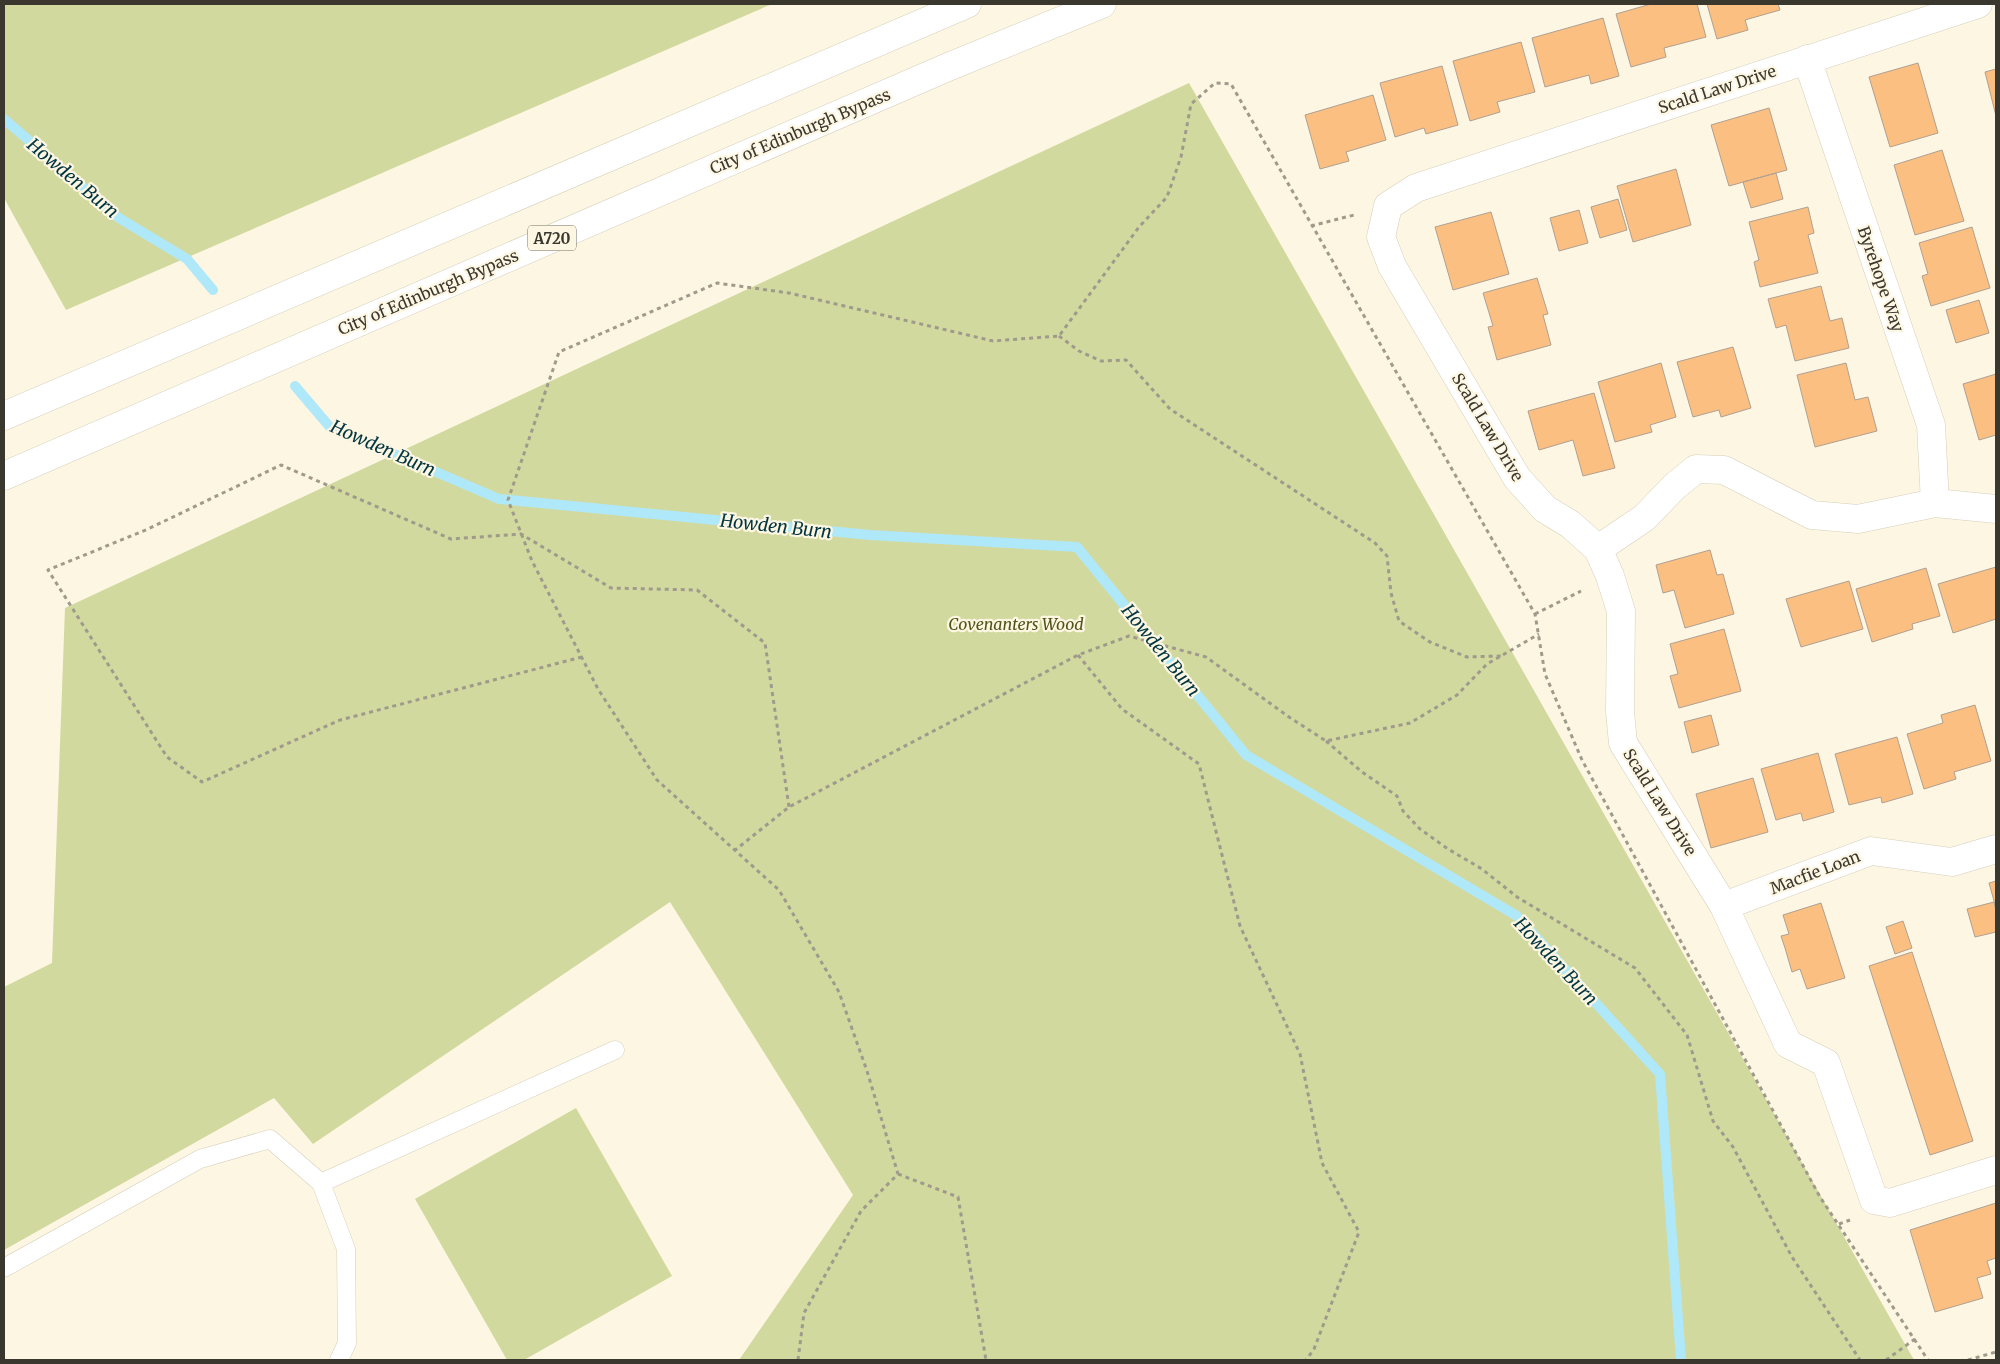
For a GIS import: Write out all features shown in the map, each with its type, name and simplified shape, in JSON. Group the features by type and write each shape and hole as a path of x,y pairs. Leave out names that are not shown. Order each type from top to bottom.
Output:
{"main road":[{"path":"4,416 967,4"},
{"name":"City of Edinburgh Bypass","path":"4,476 948,67 1102,4"},
{"name":"Scald Law Drive","path":"1978,4 1416,188 1388,206 1381,237 1392,266 1517,478 1545,508 1570,524 1598,549 1610,576 1621,611 1620,712 1623,743 1724,906 1788,1044 1826,1063 1874,1200 1890,1203 1996,1170"},
{"name":"Byrehope Way","path":"1806,59 1931,425 1935,503"},
{"path":"1598,549 1644,518 1675,486 1696,469 1724,470 1812,515 1858,519 1935,503 1996,509"},
{"name":"Macfie Loan","path":"1724,906 1871,851 1952,862 1996,849"}],"lane":[{"path":"321,1183 615,1050"},
{"path":"4,1268 200,1159 270,1139 321,1183 346,1249 346,1343 339,1360"}],"path":[{"path":"1059,336 1139,228 1167,197 1181,157 1191,104 1215,83 1231,84 1535,614 1545,674 1582,760 1820,1197 1928,1360"},
{"path":"1311,226 1388,206"},
{"path":"898,1174 867,1071 839,992 779,890 657,780 598,689 532,561 508,500 559,352 718,283 789,293 993,341 1059,336 1079,351 1101,361 1126,360 1170,409 1375,543 1387,556 1391,593 1399,620 1430,642 1467,657 1502,656"},
{"path":"582,657 340,720 202,782 167,757 48,570 148,529 281,465 451,539 521,534 611,588 697,590 765,644 790,806"},
{"path":"1535,614 1610,576"},
{"path":"1326,741 1410,723 1457,695 1487,664 1539,634"},
{"path":"734,851 790,806 1078,655 1129,636 1206,657 1289,717 1326,741 1362,772 1397,796 1403,811 1420,828 1448,849 1482,869 1517,897 1634,968 1687,1035 1713,1121 1733,1147 1792,1257 1860,1360"},
{"path":"1078,655 1122,709 1200,764 1240,926 1300,1054 1322,1163 1359,1232 1314,1350 1306,1360"},
{"path":"798,1360 804,1313 862,1211 898,1174"},
{"path":"898,1174 958,1197 986,1360"},
{"path":"1886,1360 1915,1339"},
{"path":"1968,1360 1996,1352"}],"green space":[{"path":"4,4 772,4 66,310 4,198"},
{"name":"Covenanters Wood","path":"1189,83 1914,1360 739,1360 853,1195 670,902 313,1144 274,1098 4,1250 4,987 52,963 65,608"},
{"path":"576,1108 672,1276 524,1360 507,1360 415,1199"}],"building":[{"path":"1651,4 1697,4 1706,37 1664,48 1666,57 1631,67 1616,14"},
{"path":"1707,4 1778,4 1780,10 1745,20 1748,30 1717,39"},
{"path":"1603,18 1619,76 1591,84 1589,75 1545,87 1532,38"},
{"path":"1521,42 1535,92 1497,102 1500,112 1470,121 1453,61"},
{"path":"1918,63 1938,133 1890,147 1869,77"},
{"path":"1442,66 1458,125 1426,134 1424,128 1395,137 1380,83"},
{"path":"1996,69 1996,116 1985,72"},
{"path":"1373,95 1386,140 1346,152 1349,161 1320,169 1305,115"},
{"path":"1769,108 1787,170 1729,186 1711,125"},
{"path":"1942,150 1964,221 1915,235 1894,165"},
{"path":"1676,169 1691,225 1633,242 1617,186"},
{"path":"1776,173 1783,199 1751,208 1743,182"},
{"path":"1618,199 1627,230 1600,238 1591,207"},
{"path":"1808,207 1814,233 1808,235 1818,273 1760,287 1754,262 1759,260 1749,222"},
{"path":"1579,210 1588,243 1559,251 1550,218"},
{"path":"1491,212 1509,274 1453,290 1435,227"},
{"path":"1972,227 1990,288 1931,306 1922,276 1928,274 1919,243"},
{"path":"1537,278 1548,314 1543,315 1551,345 1497,360 1488,327 1493,326 1483,293"},
{"path":"1821,286 1830,321 1842,318 1849,348 1795,361 1786,325 1776,328 1768,299"},
{"path":"1979,300 1989,333 1956,343 1946,310"},
{"path":"1733,347 1751,408 1721,417 1719,410 1693,417 1677,362"},
{"path":"1661,363 1676,417 1650,425 1652,432 1615,442 1598,382"},
{"path":"1846,363 1855,400 1868,397 1877,431 1815,447 1797,375"},
{"path":"1996,374 1996,435 1979,440 1963,384"},
{"path":"1594,393 1615,468 1583,476 1573,440 1539,450 1528,411"},
{"path":"1710,550 1717,575 1723,574 1734,614 1685,628 1674,590 1663,593 1656,565"},
{"path":"1996,567 1996,619 1953,633 1938,584"},
{"path":"1926,568 1940,616 1912,624 1913,629 1872,642 1856,589"},
{"path":"1849,581 1863,629 1801,647 1786,599"},
{"path":"1724,629 1741,691 1679,708 1670,676 1678,674 1670,644"},
{"path":"1975,705 1991,761 1954,772 1956,779 1924,789 1907,734 1943,723 1941,715"},
{"path":"1711,715 1719,745 1692,753 1684,722"},
{"path":"1897,737 1913,794 1882,803 1881,797 1849,805 1835,754"},
{"path":"1818,753 1834,812 1803,821 1801,813 1776,820 1761,769"},
{"path":"1753,778 1768,832 1711,848 1696,794"},
{"path":"1996,881 1996,908 1989,883"},
{"path":"1994,902 1996,932 1975,937 1967,909"},
{"path":"1821,903 1845,978 1807,989 1800,969 1792,972 1781,936 1789,934 1783,915"},
{"path":"1903,921 1912,948 1895,954 1886,927"},
{"path":"1912,952 1973,1141 1930,1155 1869,966"},
{"path":"1996,1203 1996,1258 1987,1261 1991,1274 1977,1278 1983,1298 1935,1312 1910,1230"}],"waterway":[{"name":"Howden Burn","path":"4,119 119,218 187,259 213,290"},
{"name":"Howden Burn","path":"295,386 329,426 499,499 870,535 1077,547 1246,755 1517,916 1660,1074 1681,1360"}]}
